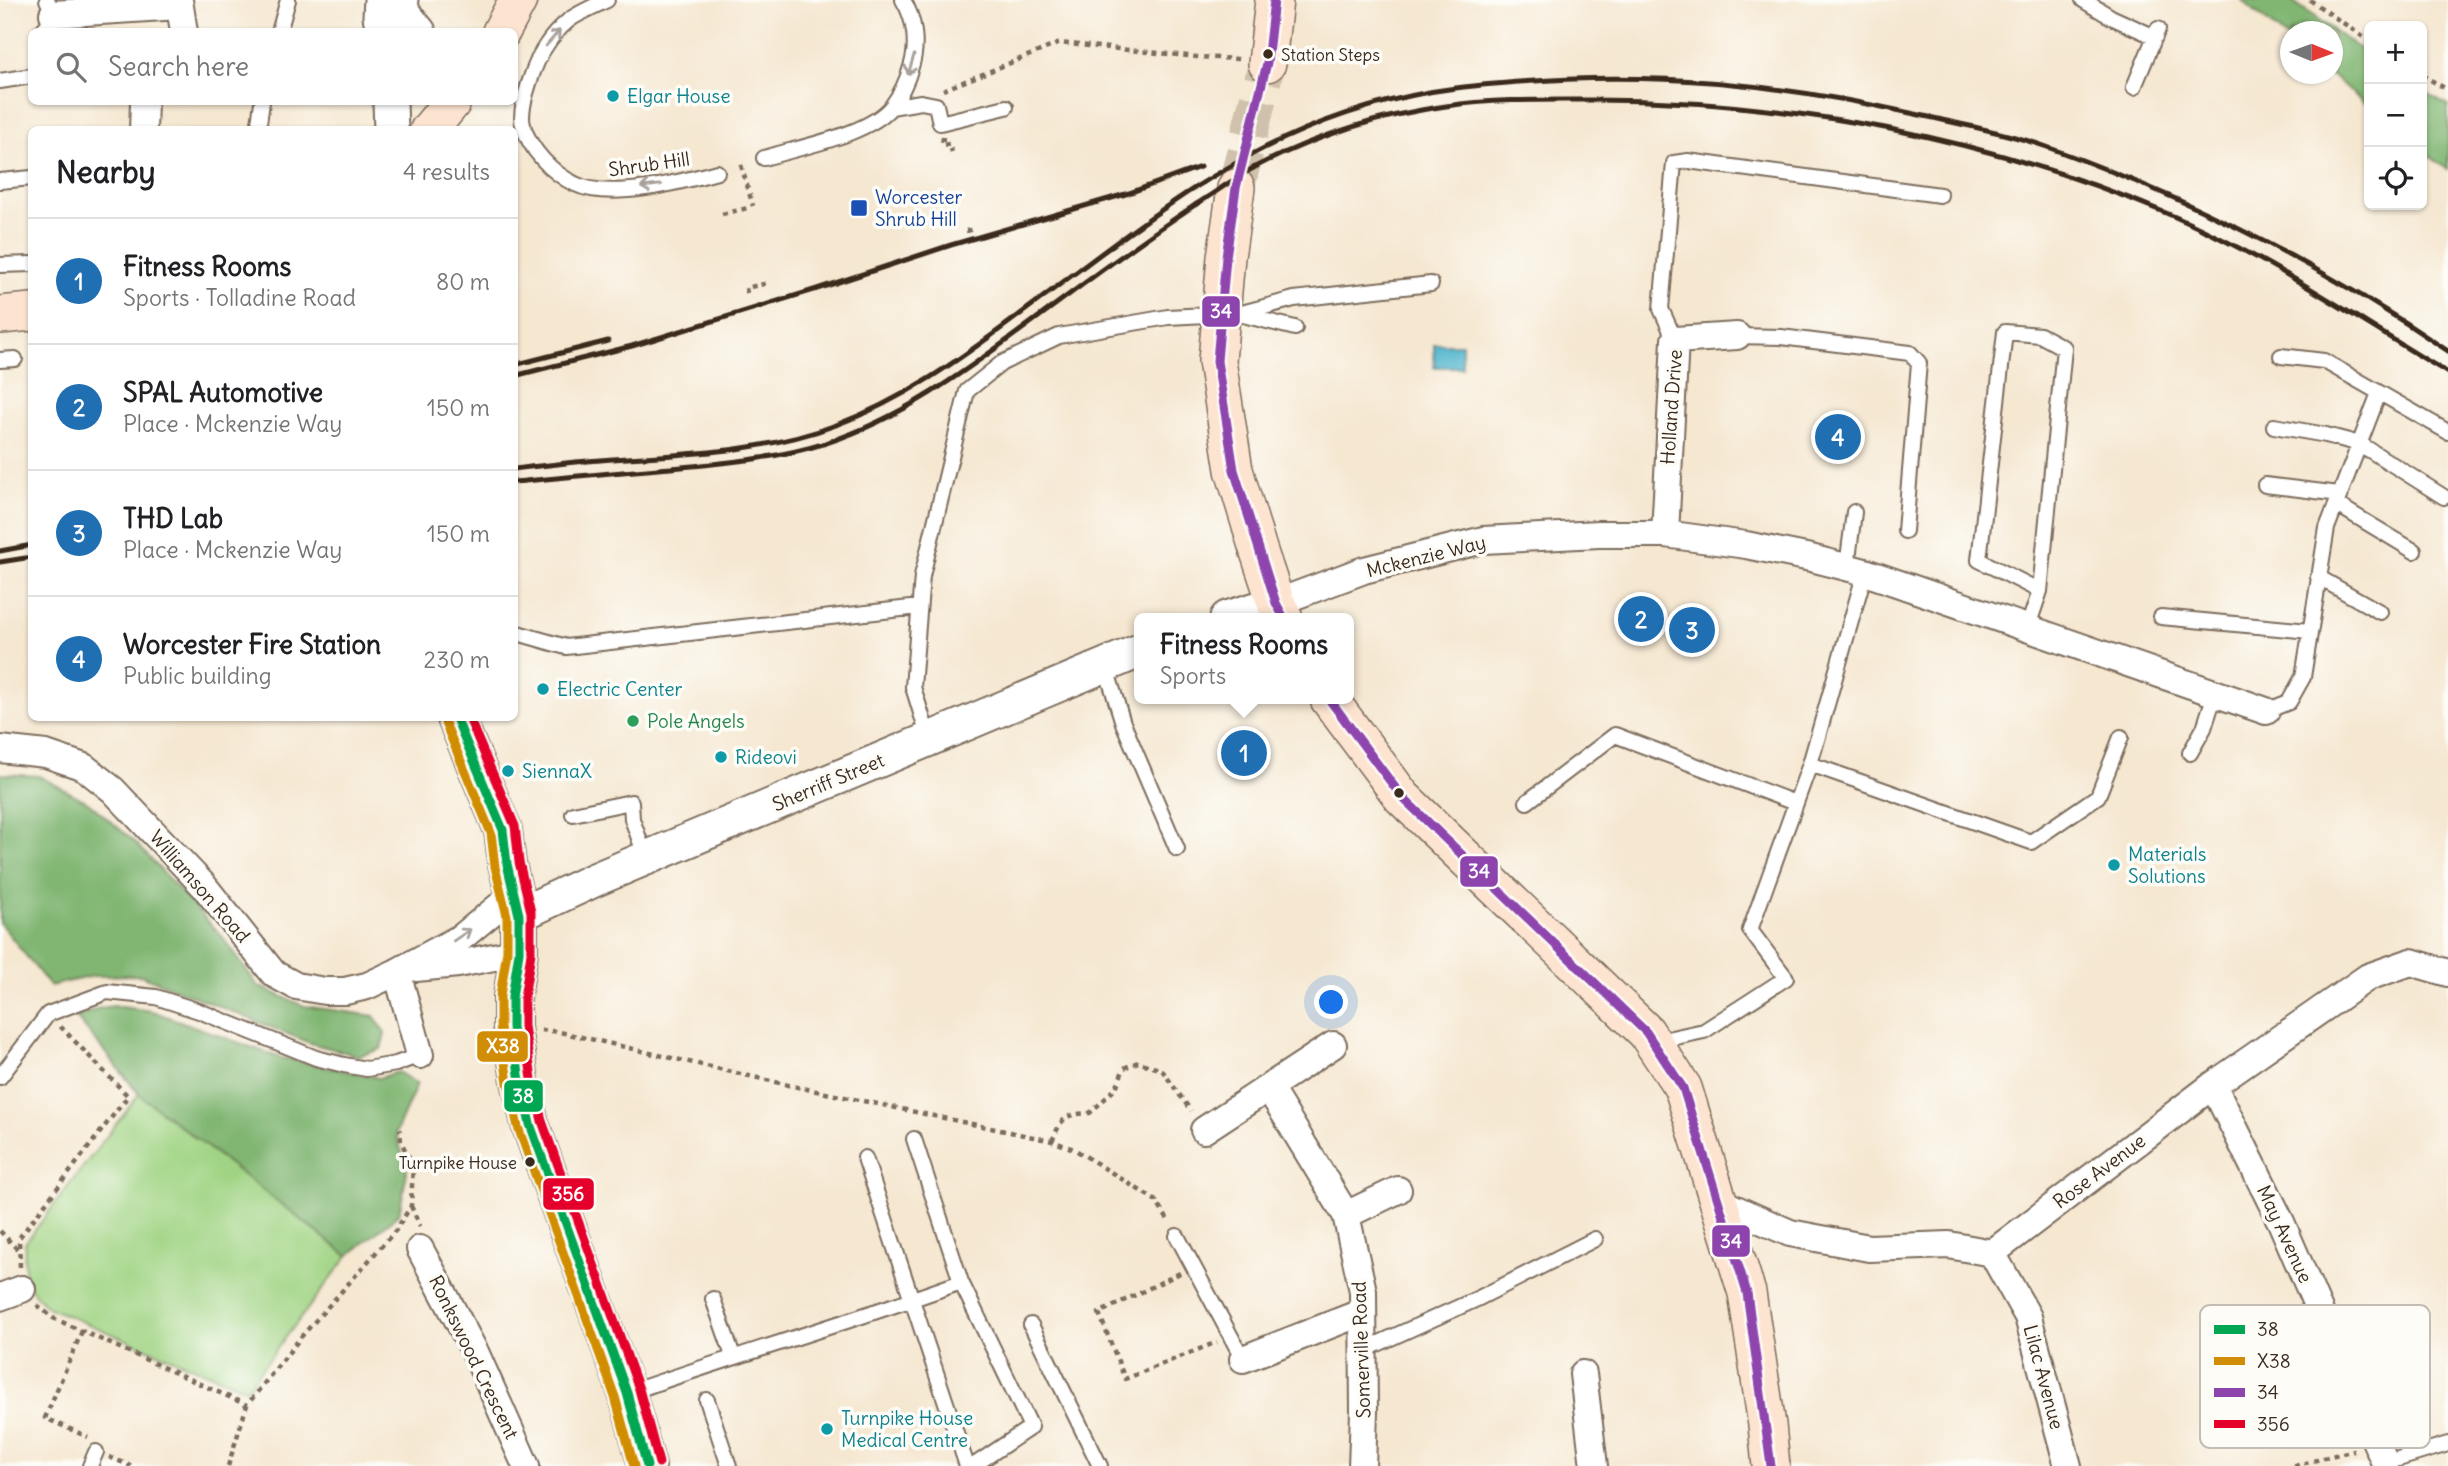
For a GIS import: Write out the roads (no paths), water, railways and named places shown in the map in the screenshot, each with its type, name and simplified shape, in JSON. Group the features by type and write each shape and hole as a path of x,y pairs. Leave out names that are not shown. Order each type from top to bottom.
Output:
{"main road":[{"path":"1267,61 1274,0"},
{"path":"1236,188 1226,257 1217,361 1234,470 1280,610"},
{"path":"0,315 28,312"},
{"path":"1333,704 1402,797 1646,1032 1682,1088 1747,1293 1767,1425 1770,1466"},
{"path":"457,721 503,830 516,904 519,952 512,997 512,1027 530,1125 627,1393 647,1466"}],"street":[{"path":"382,28 380,16 383,0"},
{"path":"383,0 394,28"},
{"path":"400,0 404,14 416,28"},
{"path":"47,15 181,13"},
{"path":"144,105 144,126"},
{"path":"390,105 391,126"},
{"name":"Holland Drive","path":"1665,534 1675,340 1737,336"},
{"name":"Mckenzie Way","path":"1280,610 1364,570 1483,540 1599,534 1665,534 1746,545 1856,570 2266,711"},
{"path":"1260,613 1280,610"},
{"name":"Sherriff Street","path":"516,904 646,858 1134,653"},
{"name":"Williamson Road","path":"0,749 46,754 84,767 114,790 204,886 274,974 296,986 345,991 367,986 401,971 516,904"},
{"name":"Williamson Road","path":"401,971 458,964 519,952"},
{"name":"Rose Avenue","path":"1992,1253 2213,1085 2368,977 2411,962 2448,973"},
{"path":"401,971 420,1055"},
{"path":"1204,1130 1333,1045"},
{"name":"May Avenue","path":"2213,1085 2281,1222 2317,1305"},
{"name":"Somerville Road","path":"1269,1088 1346,1214 1363,1291 1362,1466"},
{"path":"1346,1214 1398,1190"},
{"path":"1720,1202 1790,1233 1870,1248 1949,1245 1992,1253"},
{"name":"Ronkswood Crescent","path":"421,1250 476,1354 526,1466"},
{"name":"Lilac Avenue","path":"1992,1253 2028,1317 2068,1466"},
{"path":"1237,1348 1363,1311"},
{"path":"1583,1374 1594,1466"},
{"name":"May Avenue","path":"2378,1448 2381,1454"}],"lane":[{"path":"280,28 288,0"},
{"name":"Shrub Hill","path":"607,0 570,20 547,44 534,70 519,128 553,169 577,185 611,191 675,184 717,172"},
{"path":"764,158 865,128 891,107 906,84 915,55 911,13 904,0"},
{"path":"2083,0 2110,17 2156,33 2134,87"},
{"path":"0,81 28,77"},
{"path":"891,107 921,102 936,105 940,123 1006,107"},
{"path":"259,126 262,105"},
{"path":"1675,340 1661,309 1674,163 1688,161 1940,195"},
{"path":"0,181 28,178"},
{"path":"0,265 28,264"},
{"path":"929,739 913,687 922,576 967,391 1002,363 1059,336 1168,317 1238,314 1294,299 1431,284"},
{"path":"1238,314 1295,328"},
{"path":"2027,629 2040,590 2064,348 2040,335 2005,332 1979,560 2040,590"},
{"path":"1737,336 1781,337 1910,353 1919,363 1905,531"},
{"path":"2281,356 2324,361 2448,432"},
{"path":"2266,711 2289,702 2303,677 2327,528 2379,393"},
{"path":"2274,426 2360,444 2444,496"},
{"path":"2265,485 2338,499 2414,551"},
{"path":"1653,1042 1704,1031 1786,978 1750,930 1810,764 1856,570 1854,512"},
{"path":"2318,577 2380,612"},
{"path":"518,633 566,647 919,607"},
{"path":"2161,617 2309,631"},
{"path":"1105,665 1123,723 1177,849"},
{"path":"2190,753 2204,728 2215,694"},
{"path":"1527,802 1615,735 1795,803"},
{"path":"1810,764 2031,842 2098,796 2121,737"},
{"path":"573,814 631,802 632,819 646,858"},
{"path":"0,1077 48,1014 107,992 156,998 199,1011 316,1058 344,1065 367,1069 397,1064 420,1055"},
{"path":"914,1139 961,1282 1031,1427 973,1466"},
{"path":"865,1158 967,1466"},
{"path":"1177,1236 1237,1348"},
{"path":"1364,1350 1479,1298 1595,1239"},
{"path":"627,1393 961,1282"},
{"path":"713,1299 733,1356"},
{"path":"1031,1325 1100,1466"},
{"path":"707,1400 729,1466"},
{"path":"2430,1447 2448,1444"},
{"path":"2381,1454 2421,1448"}],"water":[{"path":"1434,344 1462,344 1462,367 1434,367"}],"tunnel":[{"path":"1236,188 1267,63"}],"railway":[{"path":"518,469 745,448 806,435 836,425 884,404 951,364 1146,221 1249,156 1326,121 1369,107 1434,91 1519,82 1669,79 1766,88 1865,104 2014,137 2152,188 2254,236 2353,290 2448,351"},
{"path":"518,482 749,460 788,453 853,433 905,408 954,378 1152,234 1257,166 1302,145 1373,121 1446,106 1501,101 1593,100 1739,107 1885,128 2028,163 2098,186 2203,230 2310,288 2448,373"},
{"path":"518,375 632,346 951,245 1129,193 1200,167"},
{"path":"518,364 608,341"},
{"path":"0,551 28,546"},
{"path":"0,562 28,558"}],"place":[{"name":"Station Steps","path":"1268,54"},
{"name":"Elgar House","path":"613,96"},
{"name":"Worcester Shrub Hill","path":"859,208"},
{"name":"Worcester Fire Station","path":"1838,437"},
{"name":"SPAL Automotive","path":"1641,619"},
{"name":"THD Lab","path":"1692,630"},
{"name":"Electric Center","path":"543,689"},
{"name":"Pole Angels","path":"633,721"},
{"name":"Fitness Rooms","path":"1244,753"},
{"name":"Rideovi","path":"721,757"},
{"name":"SiennaX","path":"508,771"},
{"name":"Materials Solutions","path":"2114,865"},
{"name":"Turnpike House","path":"530,1162"},
{"name":"Turnpike House Medical Centre","path":"827,1429"}]}
